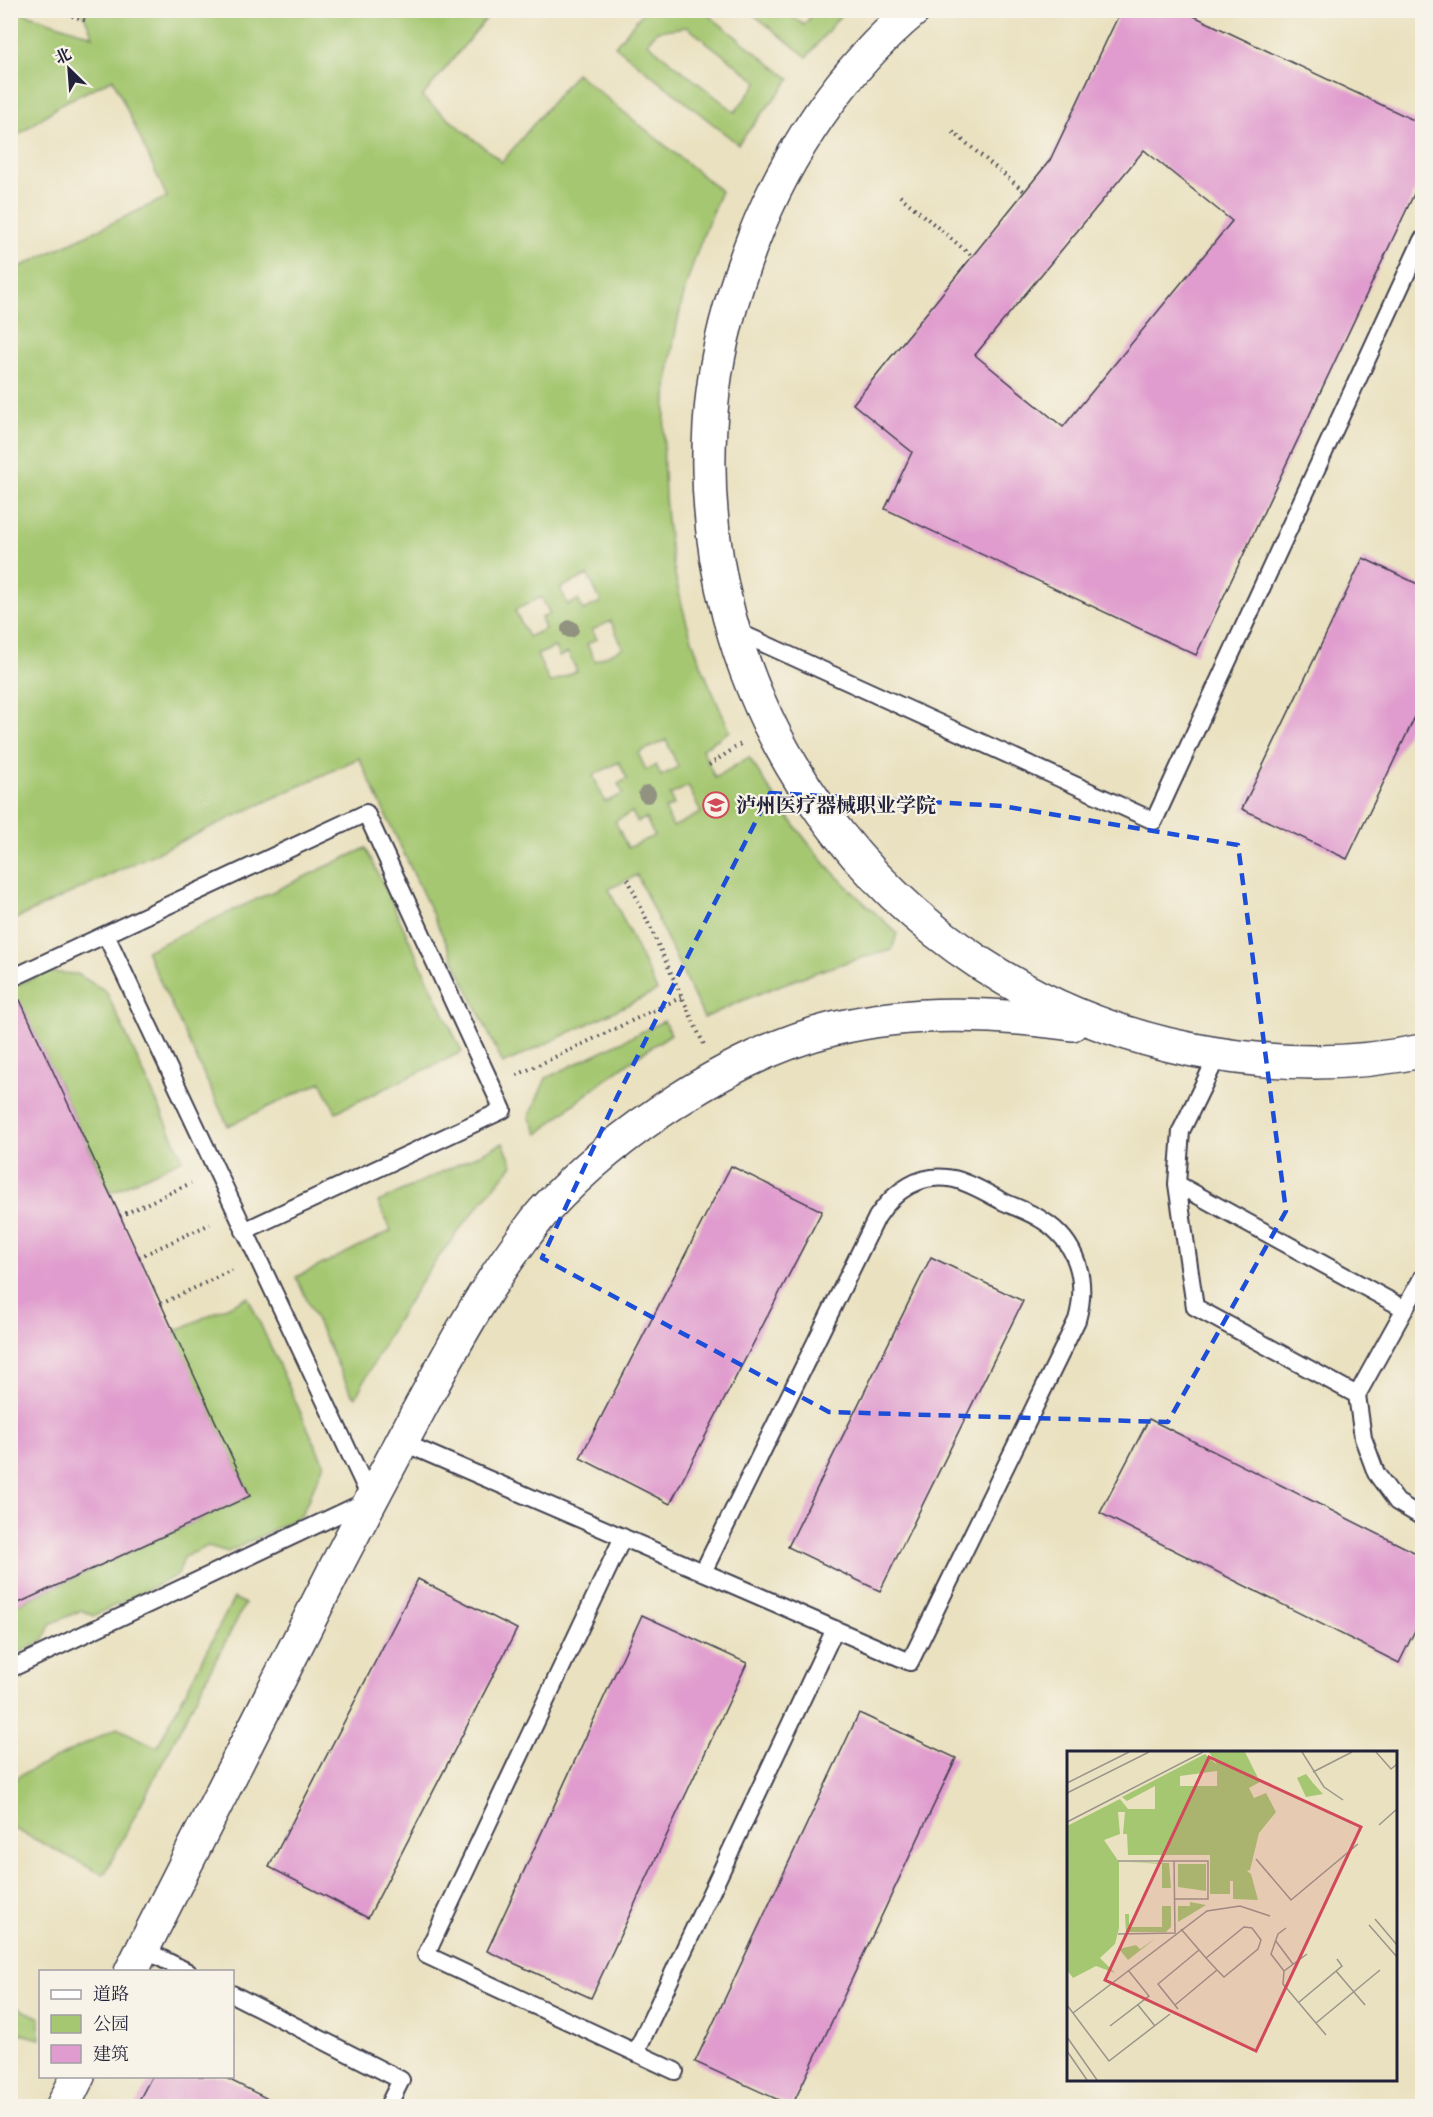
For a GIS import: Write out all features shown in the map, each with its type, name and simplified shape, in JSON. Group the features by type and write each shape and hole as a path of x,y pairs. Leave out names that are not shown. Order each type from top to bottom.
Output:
{"street":[{"path":"915,10 862,62 824,109 762,215 740,272 724,331 713,391 709,453 711,513 719,574 732,629 754,691 780,746 818,807 849,847 891,893 938,933 987,969 1042,999 1098,1024 1157,1042"},
{"path":"137,1960 371,1499 464,1326 502,1266 545,1209 602,1156 645,1121 718,1077 776,1048 832,1029 902,1017 970,1014 1037,1019 1091,1027 1218,1055 1280,1061 1341,1061 1422,1051"},
{"path":"63,2106 77,2078"}],"lane":[{"path":"732,629 1154,821 1422,240"},
{"path":"10,979 366,813 504,1110 244,1231"},
{"path":"10,1669 371,1499 106,935"},
{"path":"1218,1055 1181,1131 1177,1184 1195,1307 1357,1395"},
{"path":"402,1442 910,1662 1077,1320 1082,1304 1080,1271 1075,1256 1066,1241 1042,1220 954,1179 936,1178 920,1181 902,1189 887,1202 877,1217 703,1572"},
{"path":"1177,1184 1405,1309"},
{"path":"1422,1278 1357,1395 1363,1438 1376,1473 1397,1502 1422,1517"},
{"path":"623,1537 426,1955 675,2071"},
{"path":"636,2052 835,1629"},
{"path":"137,1960 183,1970"},
{"path":"234,1995 401,2080 388,2106"}],"path":[{"path":"55,10 87,21"},
{"path":"953,132 1024,191"},
{"path":"900,196 972,256"},
{"path":"628,879 718,1077"},
{"path":"493,1087 682,997"},
{"path":"120,1216 216,1171"},
{"path":"140,1257 235,1212"},
{"path":"161,1304 257,1259"}],"highlighted area":[{"path":"770,793 1002,806 1238,845 1286,1211 1168,1422 829,1412 542,1258 618,1095"}],"green space":[{"path":"11,10 93,36 82,11 485,11 490,14 422,97 502,162 576,73 721,191 694,260 682,302 668,384 664,425 666,508 678,590 698,656 730,731 702,749 715,778 749,757 799,831 827,866 897,933 892,950 796,979 704,1018 637,875 609,889 657,991 503,1064 359,758 11,921 11,271 167,197 113,79 63,103 11,140","holes":["588,575 601,602 583,610 578,600 568,605 560,588","541,597 550,614 541,618 545,629 528,637 515,610","611,621 623,648 595,661 587,644 597,639 592,630","555,647 559,657 568,653 577,671 550,683 537,655","666,740 678,767 661,776 656,765 646,770 638,753","619,762 627,779 618,784 623,794 605,802 593,775","688,786 701,813 673,827 665,809 674,805 670,795","632,812 637,822 646,818 654,836 628,848 615,821"]},
{"path":"644,11 703,11 790,79 738,144 615,46","holes":["687,27 758,82 735,112 647,43 657,31"]},
{"path":"749,11 785,11 804,25 815,11 844,11 807,57"},
{"path":"366,848 462,1052 336,1112 321,1082 228,1126 146,951"},
{"path":"45,972 77,974 106,991 183,1159 110,1193 20,1001 11,1005 10,988"},
{"path":"664,1021 671,1034 603,1081 538,1134 529,1117 546,1078"},
{"path":"503,1143 513,1165 427,1273 398,1318 356,1397 351,1393 296,1277 391,1231 378,1202"},
{"path":"248,1297 324,1464 301,1516 228,1552 208,1546 184,1557 178,1575 93,1616 82,1610 50,1624 44,1640 11,1657 11,1607 250,1496 173,1332"},
{"path":"234,1598 245,1604 104,1875 11,1827 11,1789 17,1777 117,1728 157,1747"},
{"path":"10,2004 39,2018 39,2039 11,2031"}],"building":[{"path":"1121,10 1181,10 1422,124 1422,177 1196,655 885,509 912,452 853,404 1050,160","holes":["1144,150 1232,221 1063,427 975,355"]},
{"path":"1363,558 1422,586 1422,702 1347,859 1242,809"},
{"path":"20,1000 250,1496 10,1607 10,1005"},
{"path":"731,1166 822,1211 670,1504 580,1458"},
{"path":"931,1257 1023,1301 880,1591 788,1547"},
{"path":"1149,1419 1422,1556 1422,1616 1399,1663 1100,1513"},
{"path":"418,1579 517,1629 368,1918 269,1867"},
{"path":"642,1615 747,1663 591,1998 487,1951"},
{"path":"859,1713 956,1758 792,2106 695,2062"},
{"path":"151,2078 226,2078 282,2106 136,2106"}],"place":[{"name":"泸州医疗器械职业学院","path":"716,805"}]}
